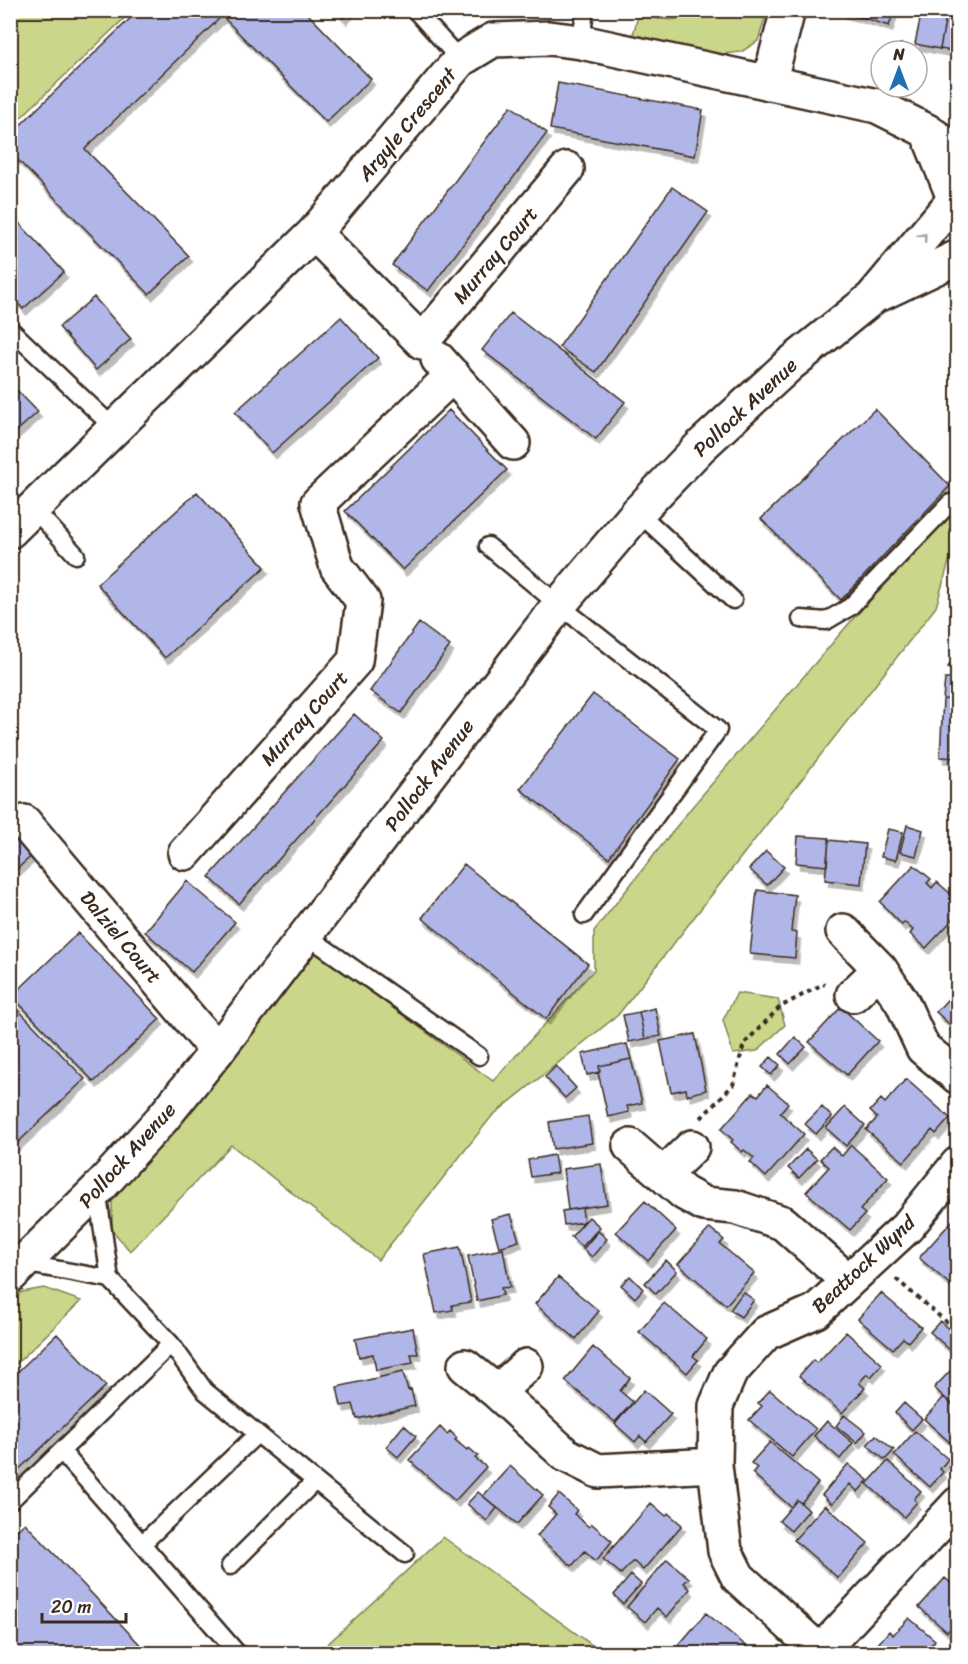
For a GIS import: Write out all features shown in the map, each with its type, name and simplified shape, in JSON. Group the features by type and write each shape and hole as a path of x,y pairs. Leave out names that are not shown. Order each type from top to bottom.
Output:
{"street":[{"path":"769,84 788,10"},
{"name":"Argyle Crescent","path":"22,520 314,233 460,60 493,40 549,38 581,42 877,106 927,131 957,152"},
{"path":"927,131 954,204"},
{"name":"Murray Court","path":"422,342 567,169"},
{"name":"Pollock Avenue","path":"16,1269 97,1190 162,1119 217,1051 559,605 638,512 701,446 780,374 872,297 954,204"},
{"path":"314,233 422,342 513,443"},
{"name":"Pollock Avenue","path":"872,297 957,257"},
{"name":"Murray Court","path":"184,853 355,661 363,602 337,567 318,503 453,375"},
{"name":"Dalziel Court","path":"24,822 217,1051"},
{"path":"843,931 880,969 902,1002 923,1048 957,1077"},
{"path":"853,995 880,969"},
{"path":"630,1146 684,1193 704,1204 735,1208 783,1223 848,1281"},
{"path":"664,1174 692,1147"},
{"name":"Beattock Wynd","path":"821,1653 738,1577 725,1551 715,1466 716,1406 730,1373 766,1333 816,1311 907,1227 957,1164"},
{"path":"465,1366 566,1455 598,1471 715,1466"},
{"path":"497,1392 526,1366"},
{"path":"821,1653 957,1504"}],"lane":[{"path":"415,10 460,60"},
{"path":"581,42 585,10"},
{"path":"10,329 115,429"},
{"path":"801,619 826,621 850,607 950,503"},
{"path":"638,512 733,600"},
{"path":"22,520 76,555"},
{"path":"488,546 718,730 584,915"},
{"path":"306,935 479,1056"},
{"path":"97,1190 110,1279 171,1344 205,1392 405,1554"},
{"path":"16,1269 110,1279"},
{"path":"10,1501 171,1344"},
{"path":"142,1544 257,1434"},
{"path":"62,1452 237,1653"},
{"path":"230,1566 315,1481"}],"path":[{"path":"692,1147 697,1122 733,1085 744,1044 780,1007 823,984 853,995"},
{"path":"873,1258 957,1332"}],"green space":[{"path":"11,10 132,10 132,11 11,127"},
{"path":"696,11 767,11 758,41 741,52 723,54 632,38 638,16 676,19"},
{"path":"957,508 957,534 936,607 618,1015 492,1116 378,1260 231,1145 130,1251 112,1230 112,1202 124,1182 311,948 493,1081 594,970 594,931 692,807 852,620"},
{"path":"737,993 778,999 785,1025 757,1051 733,1054 723,1020"},
{"path":"44,1288 81,1301 11,1369 11,1299 22,1292"},
{"path":"443,1537 603,1653 318,1653"}],"building":[{"path":"139,10 304,10 371,79 326,122 222,16 85,149 189,256 149,294 10,152 10,135"},
{"path":"335,10 352,10 343,18"},
{"path":"843,10 869,10 867,19 842,12"},
{"path":"869,10 894,10 889,26 867,19"},
{"path":"922,10 947,10 940,49 929,47 929,39 916,39"},
{"path":"947,10 958,10 958,52 940,49"},
{"path":"558,83 703,110 695,156 550,129"},
{"path":"511,106 547,133 428,291 392,265"},
{"path":"672,187 708,212 596,372 559,347"},
{"path":"10,213 64,272 23,309 10,295"},
{"path":"94,297 131,339 96,370 59,327"},
{"path":"511,313 625,402 596,439 482,350"},
{"path":"341,317 378,358 272,453 235,412"},
{"path":"10,383 38,412 10,437"},
{"path":"875,409 950,486 841,600 761,519"},
{"path":"449,410 507,470 403,570 345,511"},
{"path":"197,492 265,567 165,658 97,584"},
{"path":"419,623 450,646 401,713 370,691"},
{"path":"958,655 958,675 948,667"},
{"path":"945,679 958,679 958,700 943,699"},
{"path":"593,694 680,759 609,858 520,789"},
{"path":"943,699 958,700 958,758 940,757"},
{"path":"354,714 384,741 239,904 209,877"},
{"path":"10,824 36,852 10,875"},
{"path":"907,825 923,830 916,856 900,852"},
{"path":"888,829 903,832 896,860 881,857"},
{"path":"798,836 829,838 827,866 796,863"},
{"path":"829,840 865,844 861,884 825,880"},
{"path":"766,851 784,867 767,885 749,869"},
{"path":"464,864 588,964 546,1019 422,918"},
{"path":"914,865 931,879 927,883 932,888 937,882 958,900 958,914 926,948 910,934 913,930 904,922 902,925 880,902"},
{"path":"187,881 235,922 192,972 145,932"},
{"path":"757,890 795,895 791,932 797,933 795,958 750,954"},
{"path":"78,933 160,1019 94,1082 12,996"},
{"path":"958,988 958,1032 936,1012"},
{"path":"10,1001 85,1079 10,1150"},
{"path":"841,1007 878,1041 847,1075 809,1042"},
{"path":"655,1008 661,1036 645,1039 639,1012"},
{"path":"639,1012 645,1039 629,1042 623,1015"},
{"path":"695,1034 706,1090 687,1095 686,1089 671,1092 660,1041"},
{"path":"795,1037 806,1047 790,1064 780,1054"},
{"path":"627,1044 631,1059 599,1066 600,1072 587,1075 582,1054"},
{"path":"771,1057 780,1065 771,1075 762,1067"},
{"path":"631,1059 642,1103 627,1106 629,1112 608,1117 598,1072 600,1072 599,1066"},
{"path":"556,1066 576,1088 565,1098 545,1077"},
{"path":"906,1079 950,1118 936,1134 932,1130 904,1162 866,1130 877,1118 870,1111 881,1099 885,1103"},
{"path":"767,1085 788,1103 780,1113 804,1134 766,1177 750,1162 754,1158 744,1150 742,1152 721,1129 753,1093 758,1096"},
{"path":"822,1107 832,1117 816,1134 805,1124"},
{"path":"845,1107 865,1125 846,1146 826,1128"},
{"path":"588,1116 592,1143 553,1149 549,1122"},
{"path":"851,1145 888,1178 860,1210 865,1214 850,1230 806,1192 829,1167 820,1159 832,1147 842,1156"},
{"path":"806,1149 817,1159 799,1178 788,1168"},
{"path":"554,1155 557,1173 531,1177 528,1160"},
{"path":"601,1164 607,1204 568,1210 563,1169"},
{"path":"645,1201 676,1230 648,1261 616,1232"},
{"path":"582,1208 584,1222 564,1225 562,1211"},
{"path":"511,1214 519,1241 499,1247 491,1219"},
{"path":"589,1217 600,1227 582,1247 571,1237"},
{"path":"952,1221 958,1225 958,1284 954,1288 919,1258"},
{"path":"710,1228 724,1240 720,1244 754,1273 726,1305 678,1264"},
{"path":"598,1231 607,1239 592,1257 583,1249"},
{"path":"460,1247 471,1302 452,1305 453,1310 436,1313 424,1254"},
{"path":"503,1249 510,1287 501,1288 503,1295 477,1301 468,1256"},
{"path":"666,1260 677,1271 656,1294 645,1283"},
{"path":"630,1276 643,1289 635,1298 621,1285"},
{"path":"558,1277 599,1311 576,1339 535,1304"},
{"path":"743,1292 754,1300 741,1317 730,1310"},
{"path":"881,1293 921,1327 908,1342 903,1338 893,1349 858,1319"},
{"path":"664,1303 707,1339 693,1356 698,1360 687,1373 639,1332"},
{"path":"940,1321 958,1338 950,1350 930,1332"},
{"path":"413,1328 418,1354 411,1354 413,1363 376,1370 373,1354 359,1357 355,1339"},
{"path":"846,1332 882,1364 871,1377 867,1374 859,1383 865,1388 842,1413 799,1376 813,1360 817,1363"},
{"path":"57,1334 106,1386 10,1478 10,1379"},
{"path":"593,1347 630,1378 620,1391 633,1402 615,1422 565,1381"},
{"path":"952,1369 958,1374 957,1409 934,1388"},
{"path":"403,1372 408,1390 411,1389 415,1406 357,1419 353,1404 341,1406 337,1387"},
{"path":"644,1390 671,1414 646,1442 640,1436 635,1442 615,1424"},
{"path":"770,1390 816,1429 792,1457 749,1420 762,1406 758,1403"},
{"path":"944,1397 958,1409 958,1450 924,1419"},
{"path":"904,1403 922,1419 912,1430 895,1413"},
{"path":"844,1415 866,1432 857,1443 836,1426"},
{"path":"827,1421 853,1443 840,1459 814,1436"},
{"path":"404,1425 416,1436 398,1457 386,1447"},
{"path":"440,1427 447,1434 450,1431 457,1438 455,1440 467,1450 469,1448 478,1456 475,1458 486,1467 455,1501 409,1460"},
{"path":"915,1431 948,1459 940,1469 943,1472 930,1487 894,1455"},
{"path":"876,1435 894,1450 885,1460 867,1445"},
{"path":"770,1442 818,1483 801,1503 797,1500 791,1507 752,1473 757,1468 751,1463"},
{"path":"888,1461 921,1491 914,1499 917,1502 904,1517 867,1484"},
{"path":"848,1464 868,1480 858,1492 850,1484 832,1504 822,1495"},
{"path":"510,1466 543,1495 517,1524 483,1496"},
{"path":"478,1492 497,1508 487,1521 467,1504"},
{"path":"559,1494 577,1510 574,1514 589,1527 592,1524 612,1541 596,1561 585,1551 572,1566 537,1536 556,1514 548,1507"},
{"path":"797,1500 809,1510 791,1531 779,1521"},
{"path":"651,1503 666,1516 668,1513 682,1525 643,1570 633,1561 621,1574 603,1559"},
{"path":"825,1505 868,1543 838,1578 794,1540"},
{"path":"25,1523 148,1653 10,1654 10,1536"},
{"path":"667,1559 689,1578 684,1583 690,1589 667,1617 657,1608 645,1622 627,1607"},
{"path":"631,1575 641,1584 623,1604 614,1595"},
{"path":"945,1578 958,1589 958,1620 947,1632 919,1607"},
{"path":"706,1613 750,1649 746,1654 687,1654 678,1646"},
{"path":"909,1618 935,1640 923,1654 874,1654 880,1647 877,1645 889,1631 893,1635"}]}
